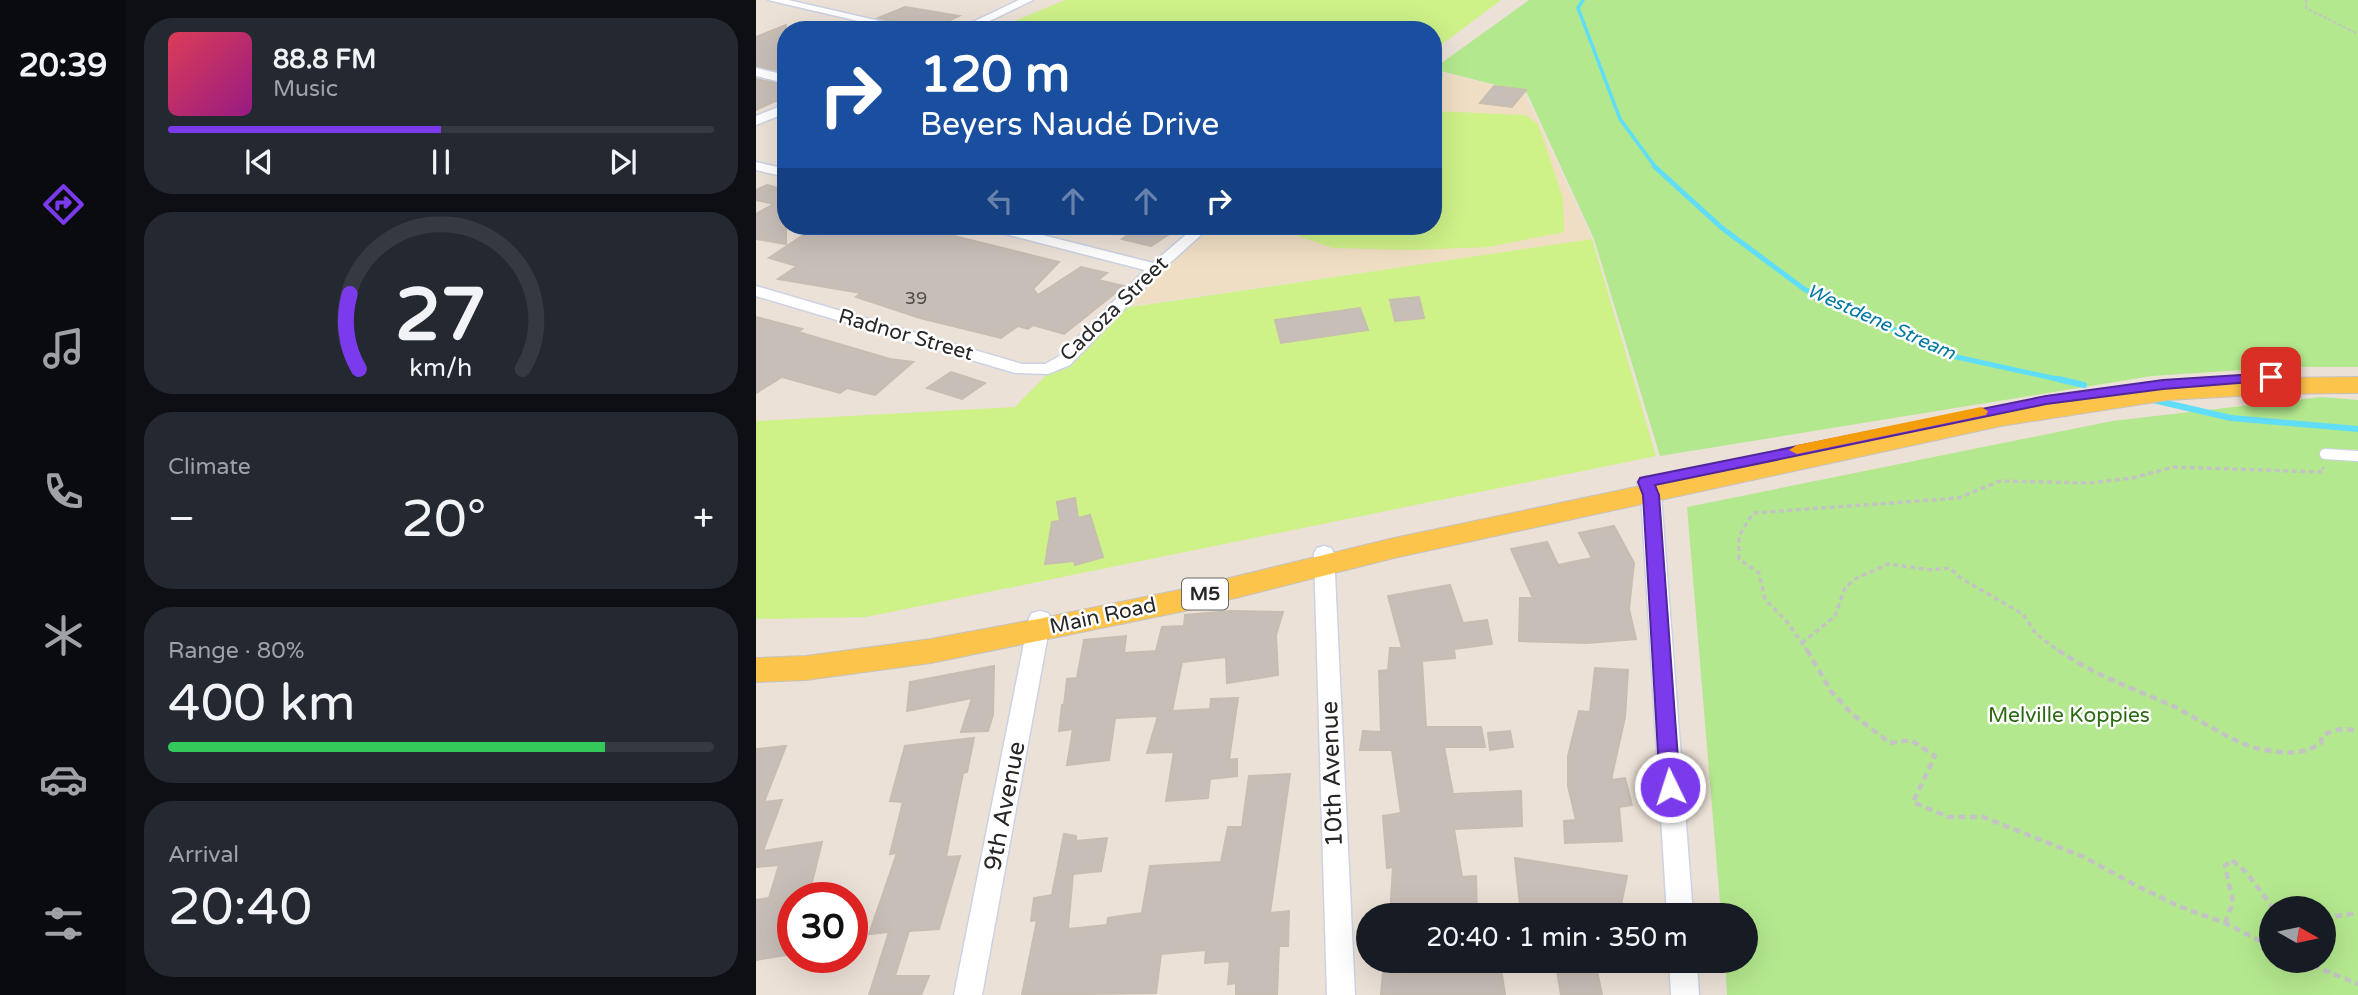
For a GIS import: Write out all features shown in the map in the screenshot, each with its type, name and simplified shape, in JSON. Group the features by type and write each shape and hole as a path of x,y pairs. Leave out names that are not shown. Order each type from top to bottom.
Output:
{"main road":[{"name":"M5","path":"1648,488 1961,415 2067,397 2204,381 2358,373"},
{"name":"M5","path":"1648,488 2054,408 2180,391 2358,385"},
{"name":"Main Road","path":"756,656 880,645 1039,624 1184,600 1323,559 1648,488"},
{"name":"Main Road","path":"756,670 806,668 918,653 1039,624"}],"street":[{"path":"773,0 872,21"},
{"path":"981,21 1028,0"},
{"path":"756,72 777,77"},
{"path":"756,121 777,112"},
{"path":"756,166 777,171"},
{"path":"1026,235 1156,268"},
{"name":"Cadoza Street","path":"1057,366 1156,268 1194,235"},
{"name":"Radnor Street","path":"756,290 1021,369 1040,370 1057,366"},
{"path":"1648,488 1679,903"},
{"name":"10th Avenue","path":"1323,559 1341,995"},
{"name":"9th Avenue","path":"968,995 1039,624"},
{"path":"1684,973 1685,995"}],"lane":[{"path":"2325,454 2358,456"}],"path":[{"path":"2306,0 2306,8 2358,34"},
{"path":"2259,940 2225,923 2181,907 2084,857 1983,817 1948,817 1913,802 1935,756 1911,740 1889,743 1852,715 1831,691 1818,666 1788,623 1765,599 1759,573 1739,559 1739,536 1753,513 1958,498 2000,481 2089,483 2133,478 2173,467 2323,472 2325,454"},
{"path":"1802,643 1835,617 1845,588 1855,579 1888,565 1932,570 1944,567 2023,614 2036,634 2089,671 2172,706 2256,748 2290,753 2309,751 2321,743 2322,736 2329,731 2339,728 2358,732"},
{"path":"2225,923 2232,914 2234,901 2225,866 2232,860 2247,873 2264,896"},
{"path":"2336,916 2358,913"},
{"path":"2331,973 2358,984"}],"shaded area":[{"path":"1442,72 1524,93 1592,239 1110,309 1196,235 1442,235"}],"green space":[{"path":"1065,0 1501,0 1442,44 1442,21 1015,21"},
{"path":"1529,0 2358,0 2358,367 2289,367 2152,376 1660,456 1594,239 1527,93 1442,71 1442,63"},
{"path":"1442,111 1525,115 1538,124 1563,198 1564,232 1489,247 1412,250 1333,248 1295,235 1442,235"},
{"path":"1592,239 1656,456 866,617 756,619 756,421 1015,407 1110,310"},
{"name":"Melville Koppies","path":"2321,397 2358,400 2358,995 1727,995 1726,973 1758,973 1758,903 1720,903 1687,507 2112,421"}],"building":[{"path":"905,7 959,16 948,21 891,21 878,18"},
{"path":"777,29 777,70 756,66 756,37"},
{"path":"756,79 777,83 777,101 756,110"},
{"path":"1494,86 1526,90 1512,107 1480,103"},
{"path":"767,185 777,188 777,235 786,235 786,244 756,239 756,214 774,204 756,200 756,190"},
{"path":"804,235 950,235 1059,262 1033,289 1038,295 1081,267 1107,273 1098,280 1124,286 1064,334 1033,325 1028,329 1018,326 1001,338 920,318 856,297 861,293 778,279 797,266 769,258"},
{"path":"1128,235 1168,235 1151,246 1122,239"},
{"path":"1419,297 1424,318 1395,321 1390,300"},
{"path":"1360,308 1368,330 1281,343 1275,320"},
{"path":"756,317 802,329 798,332 890,359 913,362 875,395 847,388 840,393 782,377 756,393"},
{"path":"951,372 985,383 962,399 927,388"},
{"path":"1075,498 1078,518 1090,515 1103,557 1075,565 1074,561 1045,564 1052,522 1060,521 1057,502"},
{"path":"1614,526 1634,563 1629,609 1636,639 1587,643 1519,641 1520,598 1533,598 1511,549 1547,542 1558,565 1592,558 1579,533"},
{"path":"1450,585 1463,623 1487,620 1492,644 1454,649 1455,658 1422,661 1426,727 1481,727 1485,747 1444,747 1453,794 1521,791 1522,826 1454,829 1462,877 1476,876 1477,903 1391,903 1393,867 1387,868 1383,816 1401,813 1392,750 1360,750 1363,731 1381,732 1379,671 1388,670 1390,648 1402,648 1388,596"},
{"path":"1231,611 1283,612 1276,635 1278,675 1227,683 1226,657 1182,662 1172,711 1210,709 1211,699 1238,698 1229,760 1237,759 1237,776 1210,779 1208,798 1166,801 1174,752 1147,753 1158,716 1115,718 1109,760 1067,765 1073,729 1059,731 1062,705 1067,679 1077,678 1084,640 1126,636 1124,653 1156,651 1162,627 1184,626 1185,615"},
{"path":"994,666 993,715 988,731 961,732 972,698 907,711 910,682"},
{"path":"1595,668 1628,670 1625,717 1611,780 1625,778 1632,805 1619,807 1622,841 1565,843 1564,821 1576,820 1568,786 1568,756 1579,711 1590,712"},
{"path":"1510,731 1513,747 1490,750 1488,733"},
{"path":"974,738 967,772 963,773 946,857 960,856 939,929 909,931 895,976 929,976 921,995 869,995 889,932 869,934 897,853 890,854 903,802 890,801 905,746"},
{"path":"786,746 764,802 782,800 763,851 822,842 812,882 777,882 777,957 756,960 756,900 769,898 779,865 756,867 756,749"},
{"path":"1290,774 1270,913 1289,911 1288,946 1279,946 1277,995 1236,995 1236,983 1228,984 1230,961 1205,963 1206,950 1161,954 1156,993 1022,995 1037,920 1031,921 1034,898 1052,895 1064,834 1076,836 1076,841 1107,838 1101,871 1073,874 1068,929 1107,925 1108,918 1142,913 1150,866 1221,862 1228,827 1242,827 1249,776"},
{"path":"1515,858 1627,876 1621,903 1520,903"},
{"path":"1383,973 1502,973 1505,995 1381,995"},
{"path":"1557,973 1597,973 1602,995 1561,995"}],"waterway":[{"name":"Westdene Stream","path":"1583,0 1578,8 1620,119 1656,167"},
{"name":"Westdene Stream","path":"1656,167 1722,228 1804,289 1952,356 2066,381"},
{"name":"Westdene Stream","path":"2058,379 2084,385"},
{"name":"Westdene Stream","path":"2153,400 2231,418 2358,429"}],"slow traffic":[{"path":"1797,450 1981,411"}],"route":[{"path":"1670,787 1651,495 1646,482 2046,400 2163,385 2271,377"}]}
